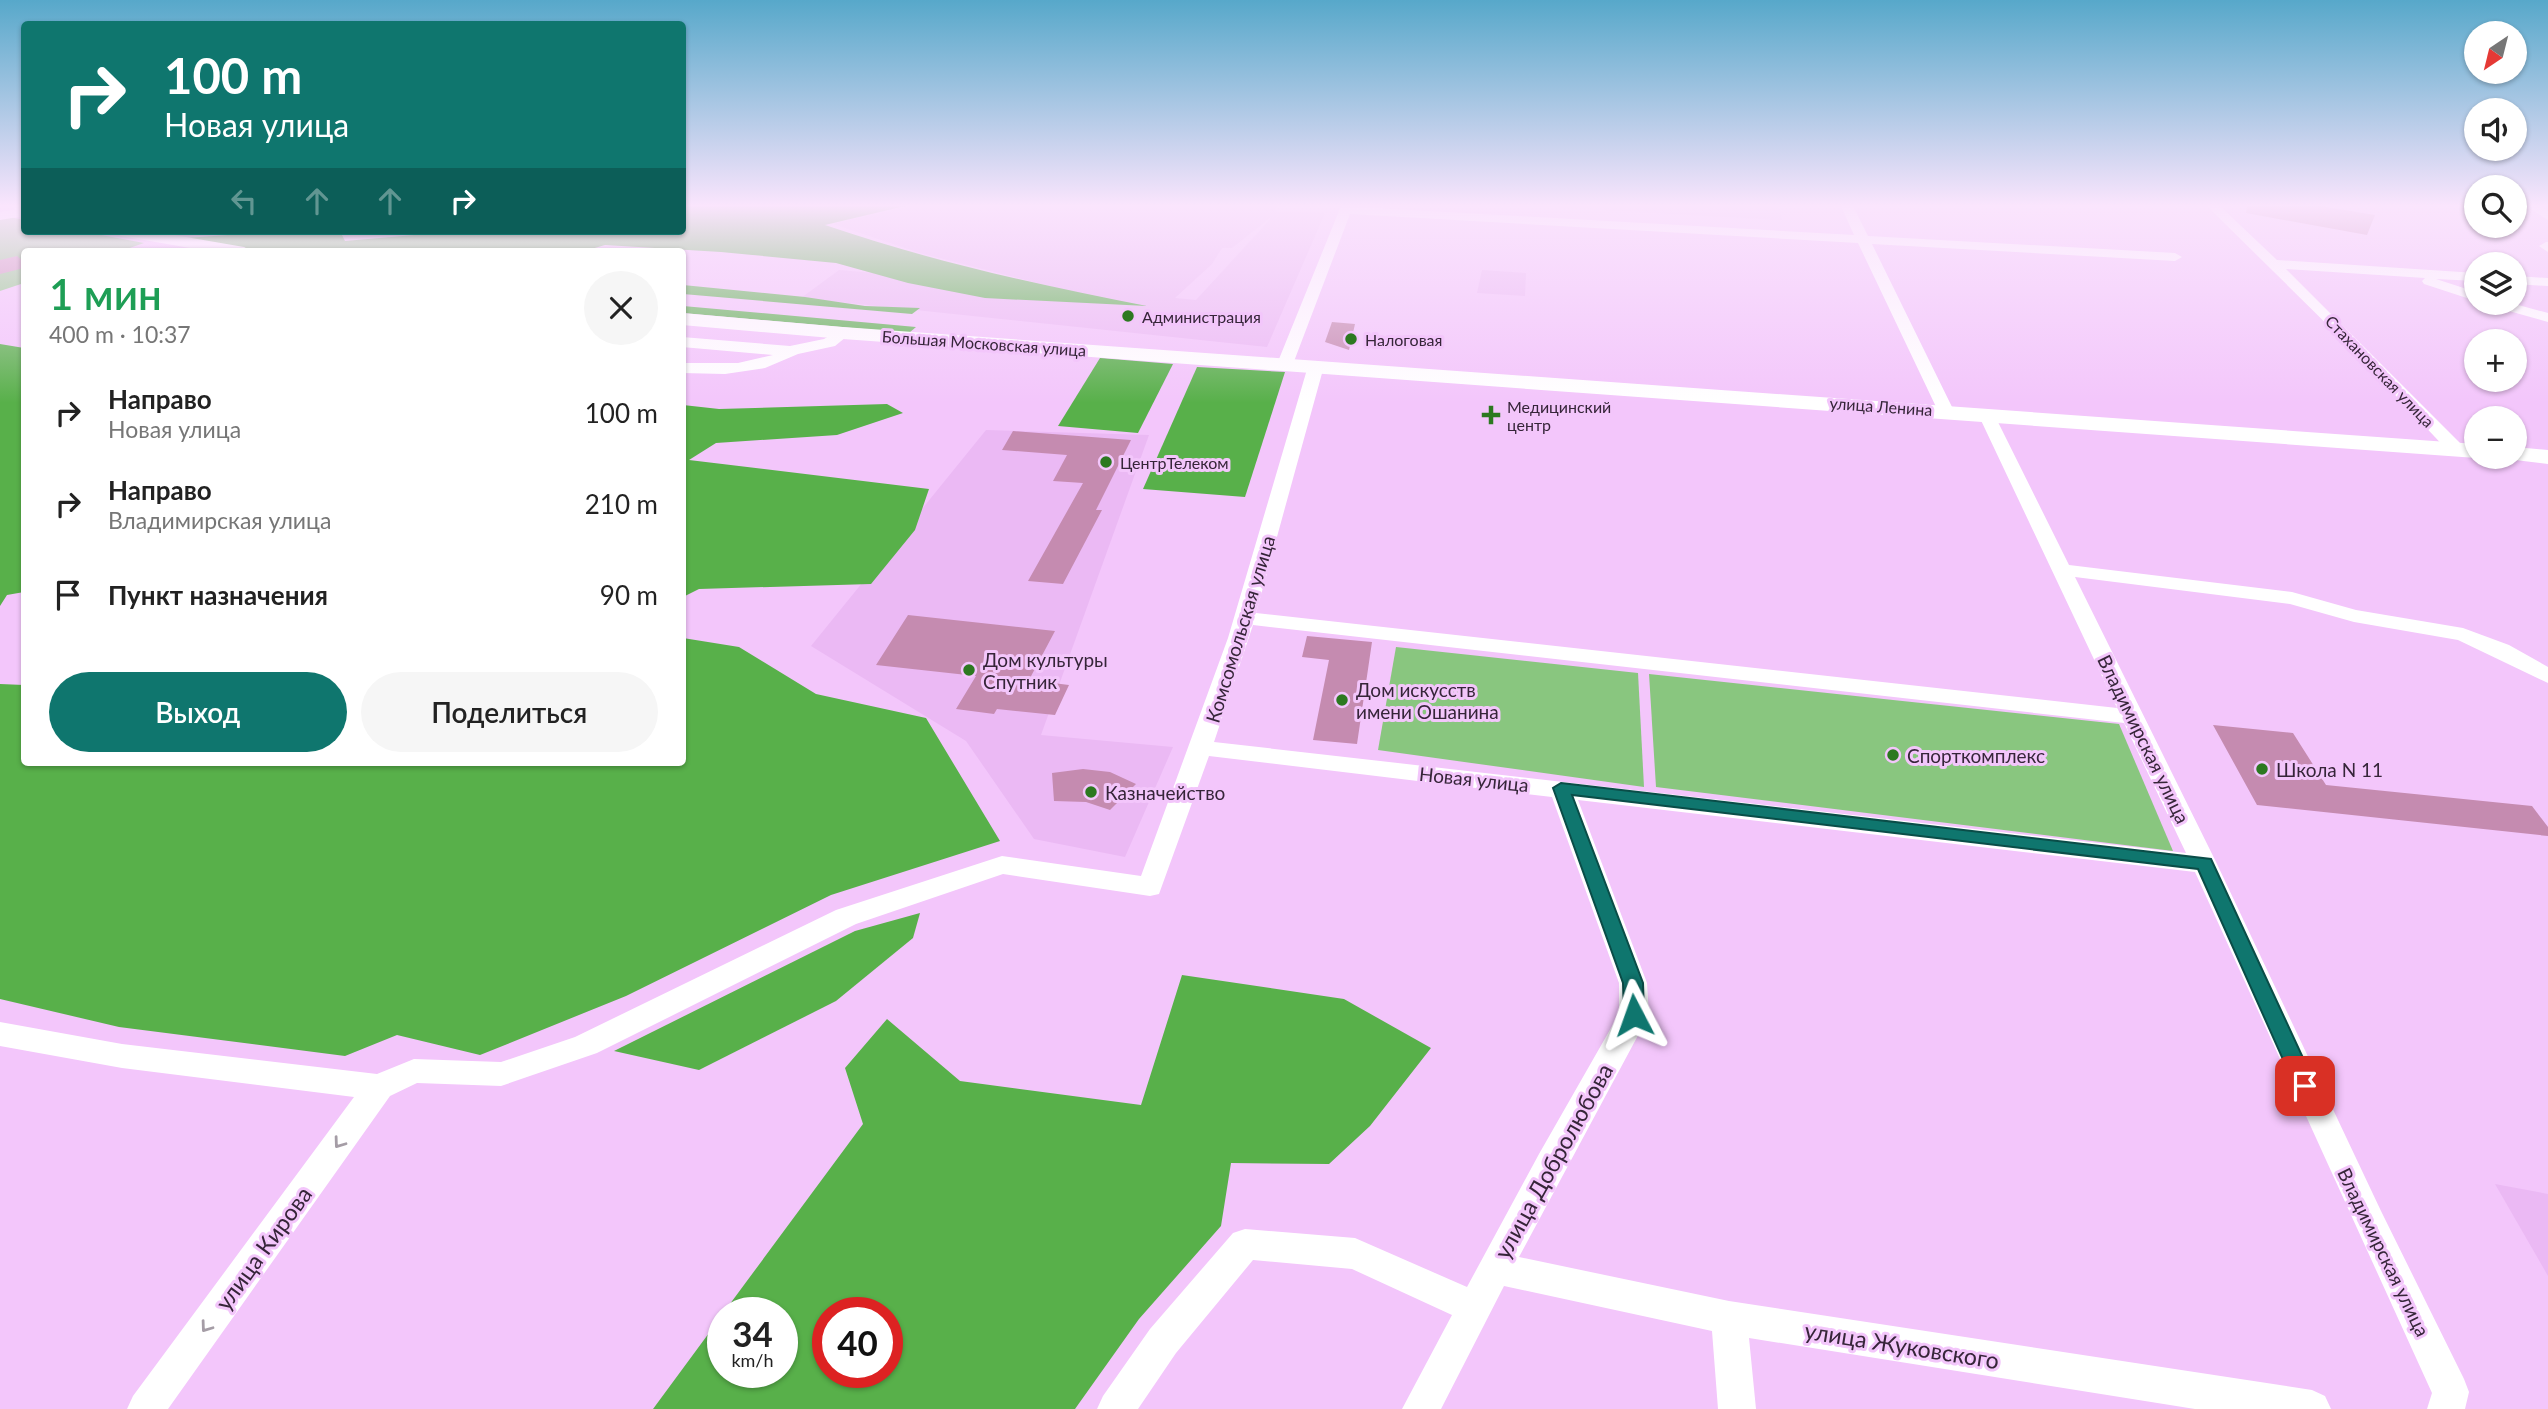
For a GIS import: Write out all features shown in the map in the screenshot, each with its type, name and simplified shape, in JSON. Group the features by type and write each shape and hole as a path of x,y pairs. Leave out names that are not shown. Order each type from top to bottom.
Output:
{"main road":[{"name":"Большая Московская улица","path":"686,319 1285,364"},
{"name":"улица Ленина","path":"1285,364 2464,451"},
{"path":"2527,455 2548,457"}],"street":[{"path":"1285,364 1321,272"},
{"path":"1880,272 1946,411"},
{"name":"Стахановская улица","path":"2281,272 2464,448"},
{"path":"2402,272 2464,276"},
{"path":"2406,272 2464,293"},
{"path":"2527,281 2548,282"},
{"path":"2527,312 2548,318"},
{"path":"686,368 749,369 836,340 843,333"},
{"path":"686,342 794,352"},
{"name":"Комсомольская улица","path":"379,1087 414,1071 501,1074 586,1045 846,917 1002,865 1150,887 1202,748 1244,618 1316,366"},
{"name":"Владимирская улица","path":"1986,414 2064,569 2204,864 2368,1223 2451,1392 2446,1409"},
{"path":"2064,569 2292,597 2354,616 2463,634 2501,649 2548,676"},
{"path":"1244,618 2133,717"},
{"name":"Новая улица","path":"1202,748 2204,864"},
{"name":"улица Добролюбова","path":"1421,1409 1494,1268 1634,1015 1633,983 1561,788"},
{"path":"0,1034 122,1056 379,1087"},
{"name":"улица Кирова","path":"146,1409 379,1087"},
{"path":"1116,1409 1163,1341 1245,1244 1355,1254 1474,1308"},
{"name":"улица Жуковского","path":"1494,1268 1729,1318 2312,1409"},
{"path":"1729,1318 1737,1409"}],"shaded area":[{"path":"837,272 1057,288 993,272 1204,272 1175,298 1196,300 1222,272 1300,272 1267,347 801,298"},
{"path":"1482,272 1526,273 1525,296 1477,293"},
{"path":"986,430 1149,435 1041,735 1173,747 1125,857 1034,839 966,741 811,646"},
{"path":"2495,1184 2548,1194 2548,1276"}],"green space":[{"path":"0,272 21,272 21,284 0,291"},
{"path":"868,272 987,272 1147,306 985,298 908,283"},
{"path":"686,285 865,306 920,308 912,314 686,294"},
{"path":"686,306 916,327 909,333 686,313"},
{"path":"0,344 21,348 21,593 7,595 0,606"},
{"path":"1100,358 1173,364 1138,433 1058,426"},
{"path":"1197,367 1285,372 1245,497 1143,489"},
{"path":"887,404 903,413 837,435 716,443 689,460 929,489 915,530 871,584 699,589 686,596 686,405 719,409"},
{"path":"686,638 739,647 816,694 926,718 1000,841 831,895 626,996 480,1055 397,1035 345,1056 119,1027 0,999 0,684 21,685 21,766 686,766"},
{"path":"1396,647 1638,673 1644,787 1378,750"},
{"name":"Спорткомплекс","path":"1649,674 2119,724 2173,851 1656,787"},
{"path":"920,913 913,938 836,1001 699,1070 614,1051 855,931"},
{"path":"1182,975 1344,999 1431,1048 1370,1126 1329,1164 1231,1163 1221,1226 1139,1319 1075,1409 653,1409 707,1336 707,1388 798,1388 798,1297 735,1297 863,1124 845,1068 887,1019 960,1081 1141,1105"}],"building":[{"path":"1332,322 1355,324 1349,350 1325,342"},
{"path":"1013,431 1131,440 1096,510 1102,510 1063,584 1028,581 1083,483 1053,481 1067,455 1002,450"},
{"name":"Дом культуры Спутник","path":"908,615 1055,631 1029,680 1069,685 1055,715 997,709 994,714 956,709 976,676 876,665"},
{"name":"Дом искусств имени Ошанина","path":"1307,636 1372,642 1357,744 1313,740 1329,660 1302,657"},
{"name":"Школа N 11","path":"2213,725 2293,733 2326,785 2532,806 2548,827 2548,836 2257,805"},
{"name":"Казначейство","path":"1083,769 1110,772 1136,784 1110,810 1086,802 1054,801 1052,773"}],"place":[{"name":"Администрация","path":"1128,316"},
{"name":"Налоговая","path":"1351,339"},
{"name":"Медицинский центр","path":"1491,415"},
{"name":"ЦентрТелеком","path":"1106,462"},
{"name":"Дом культуры Спутник","path":"969,670"},
{"name":"Дом искусств имени Ошанина","path":"1342,700"},
{"name":"Спорткомплекс","path":"1893,755"},
{"name":"Школа N 11","path":"2262,769"},
{"name":"Казначейство","path":"1091,792"}],"route":[{"path":"1634,1015 1633,983 1561,788 2204,864 2305,1086"}]}
